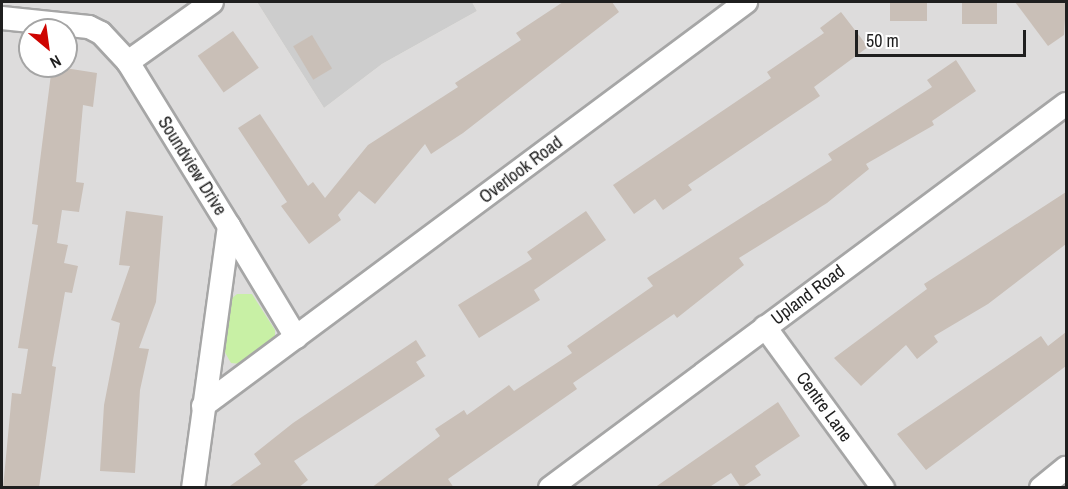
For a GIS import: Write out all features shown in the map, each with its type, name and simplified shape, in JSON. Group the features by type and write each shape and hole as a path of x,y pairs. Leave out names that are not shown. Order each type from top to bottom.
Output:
{"street":[{"path":"128,62 212,2"},
{"name":"Overlook Road","path":"203,406 746,2"},
{"name":"Soundview Drive","path":"2,18 89,27 128,62 229,226 193,488"},
{"name":"Upland Road","path":"550,488 1066,104"},
{"path":"229,226 296,337"},
{"name":"Centre Lane","path":"765,327 883,488"},
{"path":"1041,488 1066,468"}],"shaded area":[{"path":"2,2 257,2 324,108 382,64 477,11 472,2 1066,2 1066,487 2,487"},
{"path":"257,2 472,2 477,11 382,64 324,108"}],"green space":[{"path":"237,294 252,294 275,330 275,338 241,364 231,363 223,349 230,300"}],"building":[{"path":"563,2 612,2 619,12 463,133 431,154 425,144 375,204 359,191 338,215 341,220 309,244 281,206 287,202 238,128 260,114 308,186 313,182 325,198 368,145 458,87 455,83 521,40 516,33"},
{"path":"890,2 927,2 927,21 890,21"},
{"path":"962,2 997,2 997,24 962,24"},
{"path":"1015,2 1066,2 1064,35 1048,46"},
{"path":"841,12 868,47 814,87 820,96 688,185 692,190 663,210 655,199 634,214 613,185 771,78 767,72 824,33 820,28"},
{"path":"233,31 259,68 224,93 198,56"},
{"path":"312,35 332,68 313,80 293,46"},
{"path":"956,60 976,91 932,121 934,125 866,164 869,169 827,203 739,258 744,265 677,318 674,314 573,383 577,389 448,479 454,488 371,488 440,436 435,429 464,410 467,415 509,385 514,391 572,353 567,346 653,286 647,278 832,160 828,154 932,87 927,80"},
{"path":"78,70 97,73 93,107 83,105 76,182 84,183 79,212 62,210 57,243 68,245 64,263 78,266 72,293 65,292 52,366 56,367 39,488 3,488 12,393 21,394 28,349 18,348 38,225 32,224 50,78 78,78"},
{"path":"1066,192 1066,244 988,304 934,336 938,342 917,359 906,345 861,386 834,358 927,289 924,284"},
{"path":"126,211 163,216 156,302 139,348 149,349 140,390 135,473 100,471 104,405 120,323 111,320 130,266 119,265"},
{"path":"586,211 606,240 534,290 540,300 479,338 458,305 532,259 527,252"},
{"path":"1066,332 1066,366 926,470 897,434 1041,336 1048,346"},
{"path":"416,340 426,356 416,362 425,376 294,461 308,480 298,488 227,488 261,464 254,454 293,423"},
{"path":"778,402 800,436 755,466 761,475 741,488 731,473 708,488 654,488"}]}
